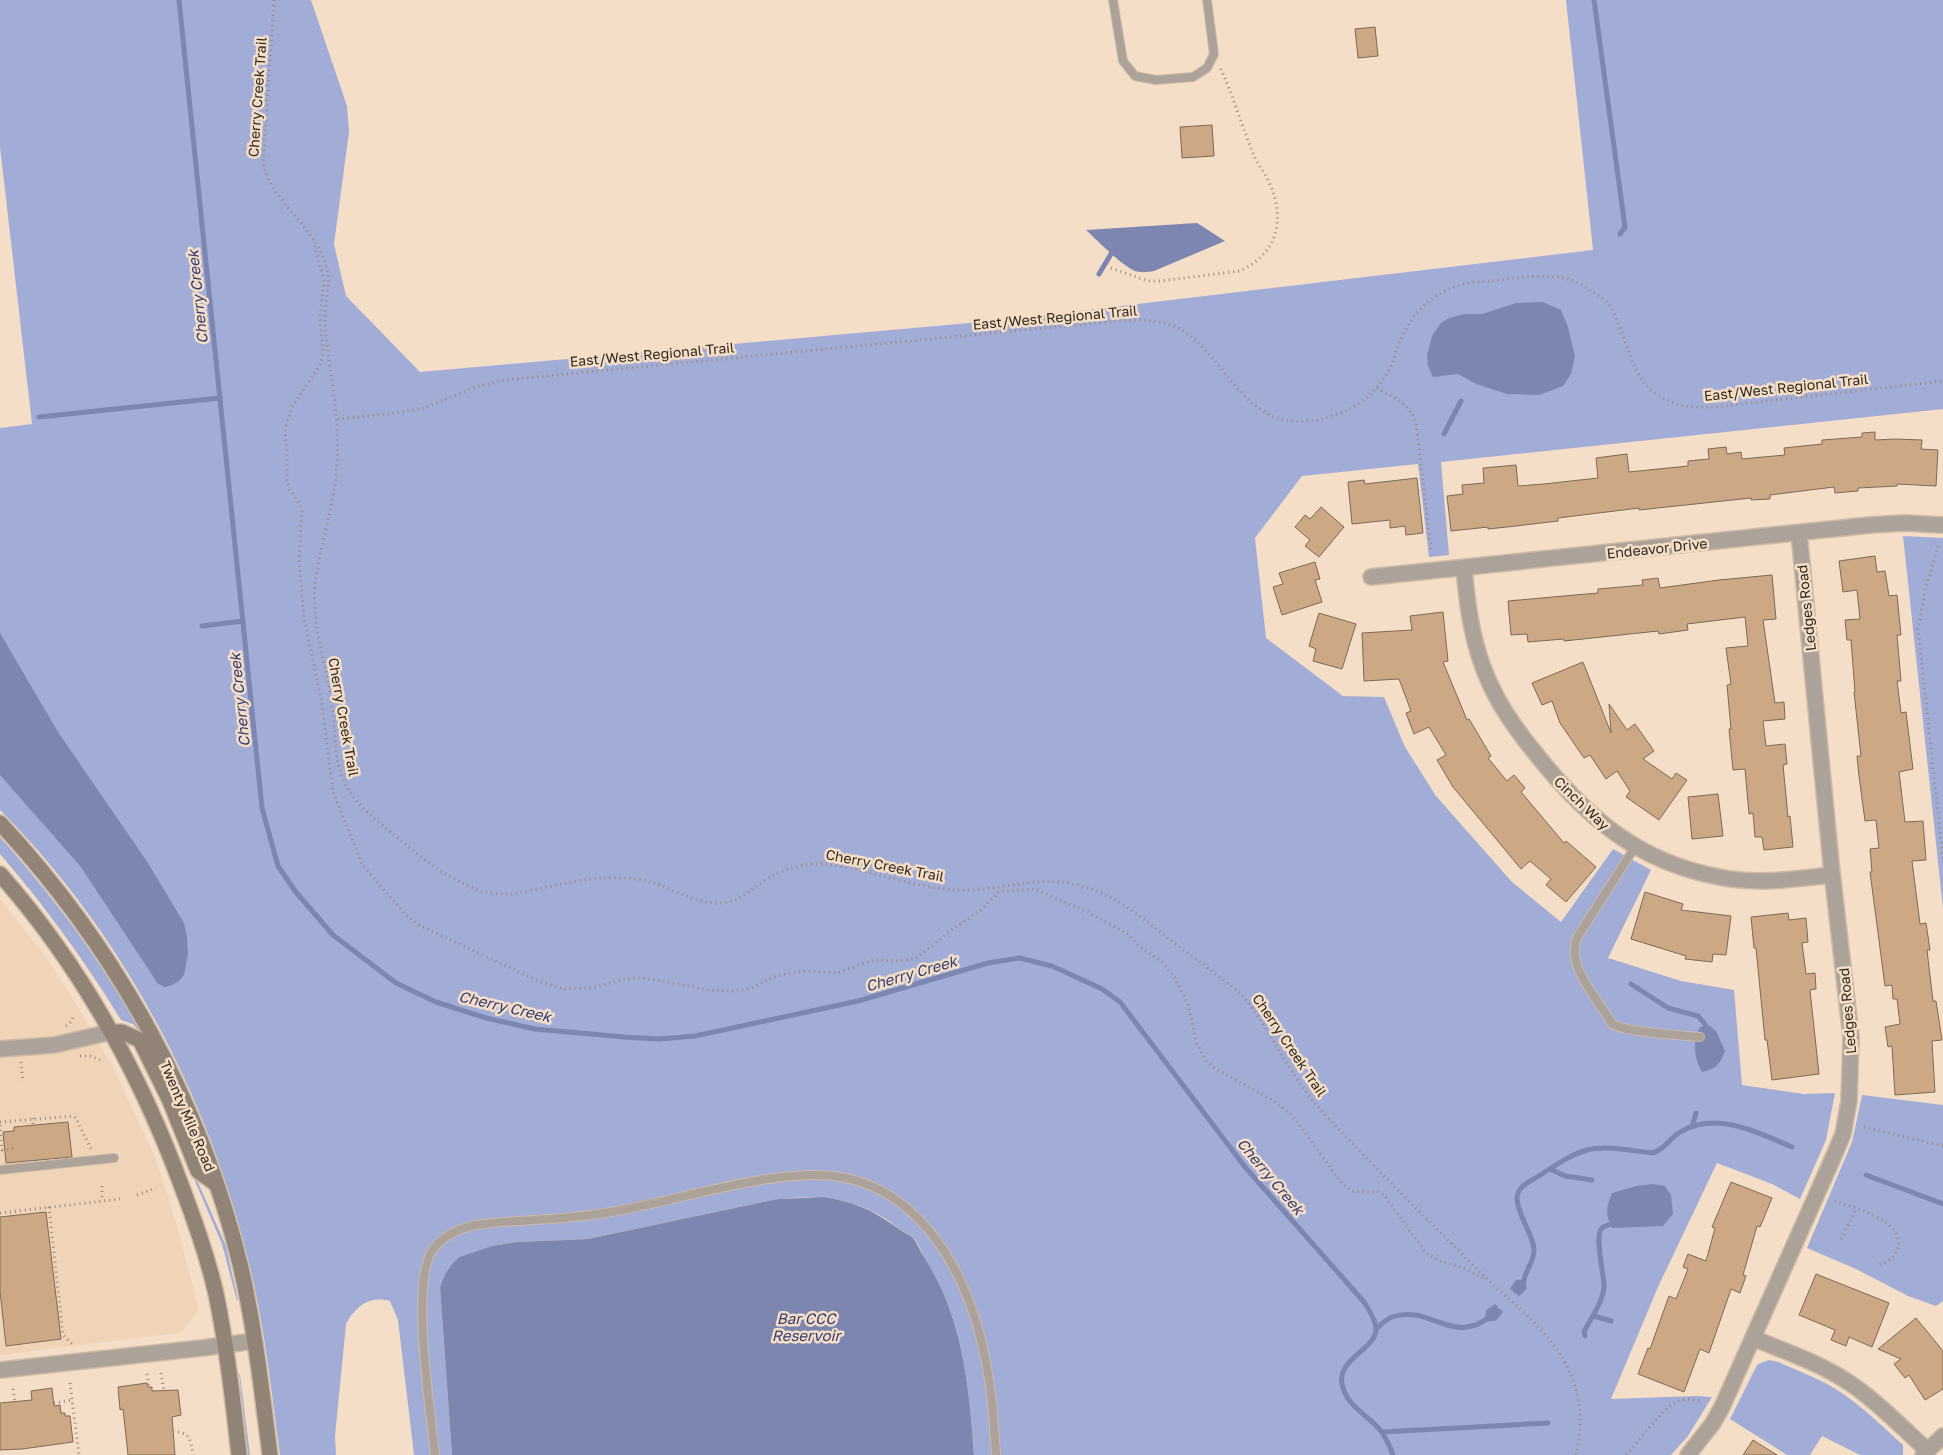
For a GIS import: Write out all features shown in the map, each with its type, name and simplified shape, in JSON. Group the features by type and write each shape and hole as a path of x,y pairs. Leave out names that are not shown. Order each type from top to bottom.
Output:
{"main road":[{"name":"Twenty Mile Road","path":"0,823 39,866 75,912 128,991 179,1089 216,1184 241,1269 254,1341 270,1455"},
{"path":"0,874 51,938 92,999 146,1099 182,1186 203,1246 214,1287 225,1345 239,1455"},
{"path":"111,1032 122,1032 140,1040 170,1102 198,1171 216,1184"}],"street":[{"name":"Endeavor Drive","path":"1371,577 1896,523 1943,525"},
{"name":"Ledges Road","path":"1688,1455 1722,1407 1839,1142 1850,1101 1851,1037 1832,875 1799,533"},
{"name":"Cinch Way","path":"1464,568 1468,609 1475,643 1490,684 1505,712 1529,746 1569,793 1602,824 1635,847 1656,858 1678,867 1720,878 1763,882 1832,875"},
{"path":"0,1049 61,1044 111,1032"},
{"path":"1753,1338 1843,1379 1887,1413 1925,1453 1943,1436"},
{"path":"0,1370 254,1341"}],"lane":[{"path":"1113,0 1123,61 1135,76 1156,80 1193,77 1207,68 1214,54 1208,0"},
{"path":"1635,847 1578,936 1574,948 1578,966 1584,980 1612,1024 1628,1029 1700,1037"},
{"path":"0,1170 114,1158"},
{"path":"435,1455 423,1332 422,1286 427,1258 444,1238 468,1226 600,1214 753,1182 823,1175 860,1181 887,1194 902,1204 924,1223 950,1260 971,1305 982,1341 991,1396 996,1455"}],"path":[{"name":"Cherry Creek Trail","path":"274,0 262,164 265,175 314,242 323,259 328,275 325,324 338,419 336,474 316,578 315,604 318,634 333,708 338,764 344,783 360,804 422,856 450,876 474,887 504,894 583,880 621,878 643,879 697,899 711,903 722,903 739,899 760,883 783,871 814,864 835,865 956,890 980,890 1021,883 1049,881 1071,884 1095,891 1141,917 1241,994 1312,1100 1487,1279 1551,1341 1568,1368 1578,1393 1582,1414 1581,1432 1576,1455"},
{"path":"1111,268 1148,281 1240,271 1251,266 1264,256 1272,245 1278,218 1274,193 1255,158 1230,90 1214,54"},
{"path":"314,242 324,281 320,316 323,352 320,365 292,407 285,429 288,452 287,480 290,490 302,511 299,561 304,618 322,703 333,792 362,864 404,914 437,934 542,982 563,989 592,988 625,979 639,978 709,990 733,992 749,989 774,977 790,973 806,971 836,974 874,960 910,960 918,958 950,931 981,910 1000,891 1036,889 1088,912 1128,934 1139,946 1162,962 1175,978 1188,1004 1198,1044 1207,1062 1216,1069 1274,1100 1289,1113 1342,1184 1352,1191 1378,1192 1385,1196 1422,1248 1432,1258 1487,1279"},
{"name":"East/West Regional Trail","path":"338,419 417,410 476,387 504,380 1128,320 1152,320 1176,327 1196,341 1252,404 1266,412 1288,420 1310,421 1340,413 1363,402 1377,388 1391,366 1400,341 1413,319 1424,304 1430,300 1460,285 1533,276 1558,277 1580,283 1609,305 1624,335 1636,371 1646,386 1658,395 1677,404 1691,407 1714,407 1943,381"},
{"path":"1377,388 1404,404 1416,422 1431,549"},
{"path":"1938,546 1925,591 1918,629 1943,859"},
{"path":"21,1061 23,1082"},
{"path":"16,1148 2,1150 0,1123 70,1115 76,1118 90,1149 95,1148"},
{"path":"60,1116 60,1123"},
{"path":"33,1118 33,1125"},
{"path":"1864,1127 1943,1146"},
{"path":"102,1186 102,1201"},
{"path":"137,1195 156,1188"},
{"path":"0,1213 120,1199"},
{"path":"1835,1201 1884,1220 1896,1233 1899,1246 1896,1253 1890,1260 1878,1265"},
{"path":"49,1207 63,1335 73,1345"},
{"path":"1841,1239 1856,1209"},
{"path":"161,1373 164,1392"},
{"path":"147,1374 149,1387"},
{"path":"70,1383 72,1419 79,1455"},
{"path":"14,1389 15,1402"},
{"path":"1628,1455 1675,1402 1689,1399 1700,1401"},
{"path":"54,1403 72,1400"},
{"path":"173,1432 185,1433 190,1438 193,1455"}],"shaded area":[{"path":"0,0 311,0 347,106 349,132 334,244 346,296 420,372 1003,320 1593,250 1566,0 1943,0 1943,409 1441,462 1449,555 1429,557 1418,464 1302,476 1255,538 1266,638 1343,696 1384,697 1405,747 1436,796 1512,882 1561,922 1613,849 1651,870 1608,958 1681,981 1734,990 1742,1085 1804,1094 1835,1093 1826,1140 1800,1199 1772,1184 1717,1163 1658,1287 1611,1399 1712,1397 1688,1436 1671,1455 974,1455 970,1403 956,1328 937,1280 915,1240 881,1216 865,1208 833,1199 799,1198 763,1202 588,1239 517,1242 492,1246 452,1264 445,1274 440,1287 452,1455 414,1455 398,1320 390,1301 369,1301 354,1312 346,1324 335,1436 336,1455 280,1455 265,1345 253,1280 236,1215 215,1151 189,1088 159,1027 125,968 87,912 45,859 0,810 0,428 32,424 0,147"},
{"path":"1903,536 1943,538 1943,908"},
{"path":"0,837 73,926 127,1007 139,1031 133,1024 121,1020 64,934 0,854"},
{"path":"0,899 43,953 75,1002 113,1067 154,1155 175,1219 199,1310 183,1330 178,1333 0,1355"},
{"path":"1862,1095 1943,1105 1943,1301 1936,1306 1908,1296 1856,1269 1807,1248 1852,1142"},
{"path":"175,1130 226,1246 237,1301 222,1244"},
{"path":"1769,1360 1814,1377 1844,1394 1903,1445 1903,1455 1860,1455 1822,1436 1810,1455 1787,1455 1730,1419 1758,1364"},
{"path":"239,1373 240,1375 250,1455 248,1455"}],"water":[{"path":"1197,223 1225,241 1154,271 1144,272 1135,271 1123,264 1086,230"},
{"path":"1543,302 1561,310 1568,327 1575,356 1571,374 1563,386 1539,395 1507,394 1476,384 1458,374 1433,377 1428,366 1427,355 1432,336 1441,323 1449,318 1465,314 1482,314 1516,303"},
{"path":"0,633 58,732 148,863 184,923 188,954 184,975 172,985 165,987 158,984 81,867 0,775"},
{"path":"1709,1025 1716,1031 1725,1051 1717,1065 1702,1072 1697,1061 1695,1044 1700,1027"},
{"path":"1653,1184 1665,1186 1671,1195 1673,1214 1663,1226 1612,1228 1607,1211 1612,1193 1636,1186"},
{"name":"Bar CCC Reservoir","path":"823,1197 845,1201 872,1212 912,1237 917,1244 937,1280 956,1328 970,1403 974,1455 452,1455 440,1287 445,1274 460,1257 492,1246 517,1242 588,1239 779,1199"}],"building":[{"path":"1375,27 1378,56 1358,58 1355,29"},
{"path":"1212,125 1214,156 1182,158 1180,127"},
{"path":"1875,432 1875,440 1922,440 1921,449 1938,450 1936,486 1897,484 1897,486 1858,488 1858,491 1835,493 1834,487 1770,495 1770,499 1751,500 1751,498 1639,510 1639,508 1558,518 1558,521 1451,531 1447,496 1463,494 1462,485 1484,483 1483,468 1516,465 1518,486 1544,484 1598,478 1596,458 1627,454 1629,472 1688,466 1688,461 1709,459 1708,449 1726,447 1727,454 1741,452 1742,459 1785,455 1784,448 1822,444 1822,440 1862,437 1862,433"},
{"path":"1417,478 1423,533 1406,535 1405,526 1390,528 1390,520 1352,524 1348,482 1364,480 1365,484"},
{"path":"1321,507 1344,527 1319,557 1305,546 1310,540 1295,527 1305,515 1310,519"},
{"path":"1875,556 1877,572 1885,571 1889,596 1897,595 1901,635 1897,635 1901,681 1897,681 1901,713 1906,712 1913,769 1899,772 1905,822 1923,821 1926,860 1912,861 1920,924 1926,923 1930,950 1927,950 1933,1001 1936,1001 1942,1040 1932,1041 1935,1092 1895,1095 1892,1046 1888,1047 1885,1027 1900,1024 1897,999 1893,999 1892,985 1885,986 1870,872 1872,872 1870,849 1879,848 1876,820 1865,821 1857,756 1861,756 1851,640 1847,640 1845,620 1860,619 1857,590 1843,592 1839,561"},
{"path":"1315,562 1320,579 1315,580 1322,602 1282,615 1273,587 1283,584 1279,573"},
{"path":"1772,575 1776,619 1763,620 1775,703 1784,702 1785,719 1763,721 1766,746 1785,744 1787,764 1783,765 1793,847 1764,850 1762,837 1755,837 1753,813 1749,814 1745,769 1733,770 1729,729 1731,729 1727,685 1731,684 1726,648 1748,646 1745,617 1687,624 1688,630 1659,634 1658,631 1564,641 1564,639 1528,642 1527,634 1511,635 1508,601 1598,593 1598,589 1643,585 1642,580 1658,578 1660,588"},
{"path":"1443,612 1448,661 1443,662 1467,720 1469,719 1491,756 1488,758 1507,781 1514,775 1525,788 1521,792 1564,843 1566,841 1596,867 1566,902 1546,885 1551,879 1530,861 1521,869 1453,787 1437,760 1446,755 1429,727 1414,734 1406,713 1411,711 1399,679 1364,681 1362,633 1412,630 1410,616"},
{"path":"1319,613 1356,624 1342,669 1313,661 1316,649 1309,646"},
{"path":"1583,662 1611,733 1609,704 1627,730 1635,724 1654,751 1643,759 1672,779 1676,773 1687,780 1659,820 1626,797 1630,791 1617,771 1606,779 1590,755 1584,758 1560,723 1552,701 1542,705 1532,683"},
{"path":"1718,794 1723,836 1692,839 1688,797"},
{"path":"1645,892 1683,904 1681,910 1731,916 1726,955 1713,954 1712,962 1685,959 1686,956 1631,939"},
{"path":"1788,913 1789,920 1806,918 1808,942 1802,943 1806,974 1815,973 1816,989 1810,990 1819,1074 1772,1080 1767,1040 1765,1040 1751,917"},
{"path":"68,1122 72,1157 6,1163 3,1132 14,1131 14,1127"},
{"path":"1731,1182 1772,1198 1760,1227 1757,1226 1743,1275 1746,1276 1740,1293 1731,1289 1709,1353 1700,1349 1684,1392 1638,1374 1648,1348 1650,1349 1669,1296 1676,1299 1688,1269 1683,1267 1688,1254 1706,1261 1715,1228 1712,1227"},
{"path":"46,1212 61,1339 6,1346 0,1291 0,1217"},
{"path":"1816,1274 1889,1303 1872,1347 1849,1337 1846,1346 1831,1340 1835,1330 1799,1315"},
{"path":"1916,1318 1943,1351 1943,1389 1925,1400 1909,1375 1905,1378 1894,1364 1901,1359 1878,1349"},
{"path":"147,1383 148,1387 152,1387 152,1391 178,1390 181,1415 172,1417 175,1455 128,1455 123,1409 120,1410 118,1387"},
{"path":"52,1388 54,1406 60,1405 61,1413 65,1413 65,1416 70,1416 73,1442 0,1450 0,1403 32,1400 31,1391"},
{"path":"1753,1440 1777,1455 1743,1455"}],"waterway":[{"name":"Cherry Creek","path":"179,0 262,808 278,866 295,891 333,935 396,983 436,1002 486,1018 535,1029 659,1039 695,1036 858,1001 988,963 1019,958 1052,966 1102,989 1120,1002 1245,1167 1368,1308 1375,1323 1375,1335 1371,1342 1345,1367 1342,1375 1342,1384 1348,1398 1381,1431 1393,1455"},
{"path":"1594,0 1625,227 1620,234"},
{"path":"1099,274 1114,249"},
{"path":"39,417 220,398"},
{"path":"1444,434 1461,401"},
{"path":"202,626 243,621"},
{"path":"1631,984 1668,1008 1698,1016 1705,1024 1706,1032"},
{"path":"1692,1127 1696,1113"},
{"path":"1519,1293 1524,1288 1524,1278 1534,1254 1533,1243 1519,1210 1517,1198 1519,1191 1527,1183 1567,1158 1580,1152 1602,1148 1652,1153 1660,1149 1682,1131 1695,1125 1709,1123 1738,1126 1792,1147"},
{"path":"1550,1169 1565,1176 1592,1180"},
{"path":"1866,1175 1943,1204"},
{"path":"1585,1336 1584,1332 1599,1304 1604,1286 1599,1246 1600,1232 1605,1226 1617,1223"},
{"path":"1513,1288 1518,1282 1523,1283"},
{"path":"1516,1291 1523,1283"},
{"path":"1488,1319 1488,1312 1495,1307"},
{"path":"1376,1329 1390,1318 1406,1314 1420,1316 1456,1327 1469,1327 1482,1322 1497,1310"},
{"path":"1489,1319 1495,1318 1500,1312"},
{"path":"1594,1316 1611,1321"},
{"path":"1382,1432 1548,1423"}]}
